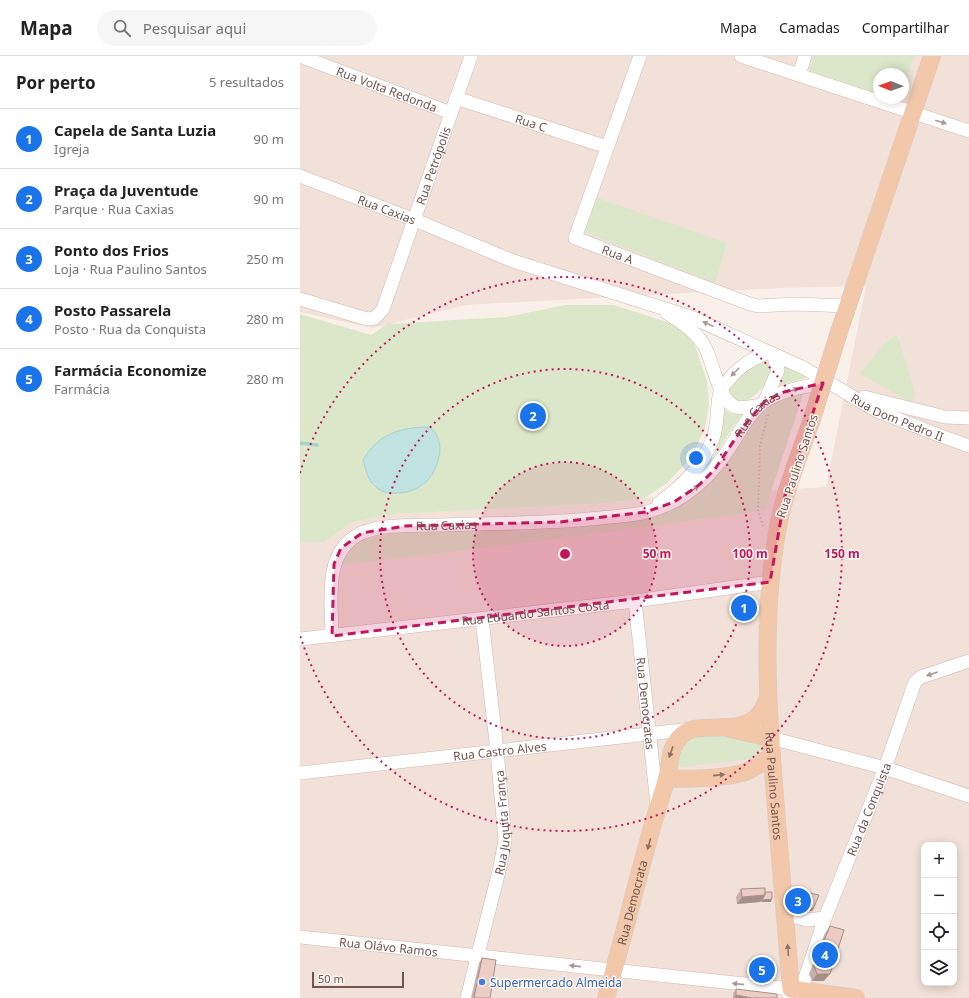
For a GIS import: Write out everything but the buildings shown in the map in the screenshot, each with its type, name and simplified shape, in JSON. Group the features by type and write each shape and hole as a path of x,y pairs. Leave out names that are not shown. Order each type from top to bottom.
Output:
{"main road":[{"name":"Rua Paulino Santos","path":"794,993 785,914 768,697 770,582 780,517 785,496 811,422 847,306 932,56"},
{"path":"725,728 745,724 755,719 761,713 768,697"},
{"name":"Rua Democrata","path":"606,998 657,806 667,778 670,754 682,733 700,728 725,728"},
{"path":"725,728 771,738"},
{"path":"667,778 680,779 742,773 772,756"},
{"path":"794,993 856,998"}],"street":[{"name":"Rua Volta Redonda","path":"300,56 451,112"},
{"name":"Rua Petrópolis","path":"300,299 359,317 375,318 383,309 415,220 470,56"},
{"name":"Rua A","path":"640,56 575,238 750,304 758,306 796,304 847,306"},
{"path":"742,56 912,114 969,131"},
{"path":"799,75 805,56"},
{"name":"Rua C","path":"456,98 607,147"},
{"name":"Rua Caxias","path":"300,176 415,220 513,261 655,306"},
{"path":"655,306 678,320 698,337 705,347 721,389 735,406 766,401 778,370 771,353 751,360 739,368 721,389"},
{"name":"Rua Dom Pedro II","path":"655,306 691,317 771,353 829,382 894,418 969,446"},
{"name":"Rua Caxias","path":"332,636 332,576 334,564 341,548 362,533 376,529 405,526 560,522 646,512 674,502 699,485 715,469 743,427 766,401 784,392 829,382"},
{"name":"Rua Caxias","path":"646,512 678,489 705,457 718,422 721,389"},
{"path":"845,391 930,414 945,417 969,418"},
{"name":"Rua Eduardo Santos Costa","path":"300,639 635,601 770,582"},
{"name":"Rua Democratas","path":"635,601 657,806"},
{"name":"Rua Juquita França","path":"468,998 500,867 505,840 497,751 482,619"},
{"name":"Rua da Conquista","path":"794,993 826,918 885,768 915,682 922,677 969,661"},
{"name":"Rua Castro Alves","path":"300,773 700,728"},
{"path":"771,738 885,768 969,796"},
{"path":"785,914 807,920 826,918"},
{"name":"Rua Olávo Ramos","path":"300,936 478,955 794,993"}],"path":[{"path":"765,529 758,510 760,446 766,401"}],"highlighted area":[{"path":"823,383 785,496 770,582 332,636 334,564 341,548 362,533 405,526 560,522 646,512 674,502 699,485 715,469 743,427 765,401 784,392"}],"shaded area":[{"path":"300,56 969,56 969,998 300,998 300,542 325,542 352,522 392,514 596,504 645,498 826,487 866,286 780,288 466,305 373,328 300,312"}],"green space":[{"path":"814,56 914,56 909,71 909,68 873,68 873,92 809,71"},
{"path":"592,196 727,243 715,283 582,231"},
{"path":"565,305 614,305 676,325 693,340 707,381 709,404 705,428 691,458 667,483 645,498 596,504 392,514 352,522 325,542 300,542 300,314 371,335 387,324 507,317"},
{"path":"897,334 915,393 912,403 860,374 884,344"},
{"path":"763,358 769,364 772,372 769,380 750,399 741,403 732,402 725,386"},
{"path":"780,362 812,376 778,386 782,375"},
{"path":"804,392 765,510 566,538 341,565 345,557 357,545 372,538 389,534 534,529 666,510 746,426 774,400"},
{"path":"720,408 733,414 742,415 714,457 695,481"},
{"path":"752,735 765,746 760,755 750,759 681,767 676,765 674,755 689,736"}],"water":[{"path":"429,427 435,432 438,438 440,453 432,475 427,481 417,488 401,493 386,492 375,486 366,472 363,460 369,451 383,438 391,434 409,428"}],"waterway":[{"path":"300,443 317,445"}],"place":[{"name":"Praça da Juventude","path":"533,416"},
{"name":"Capela de Santa Luzia","path":"744,608"},
{"name":"Ponto dos Frios","path":"798,901"},
{"name":"Posto Passarela","path":"825,955"},
{"name":"Farmácia Economize","path":"762,970"},
{"name":"Supermercado Almeida","path":"482,982"}]}
